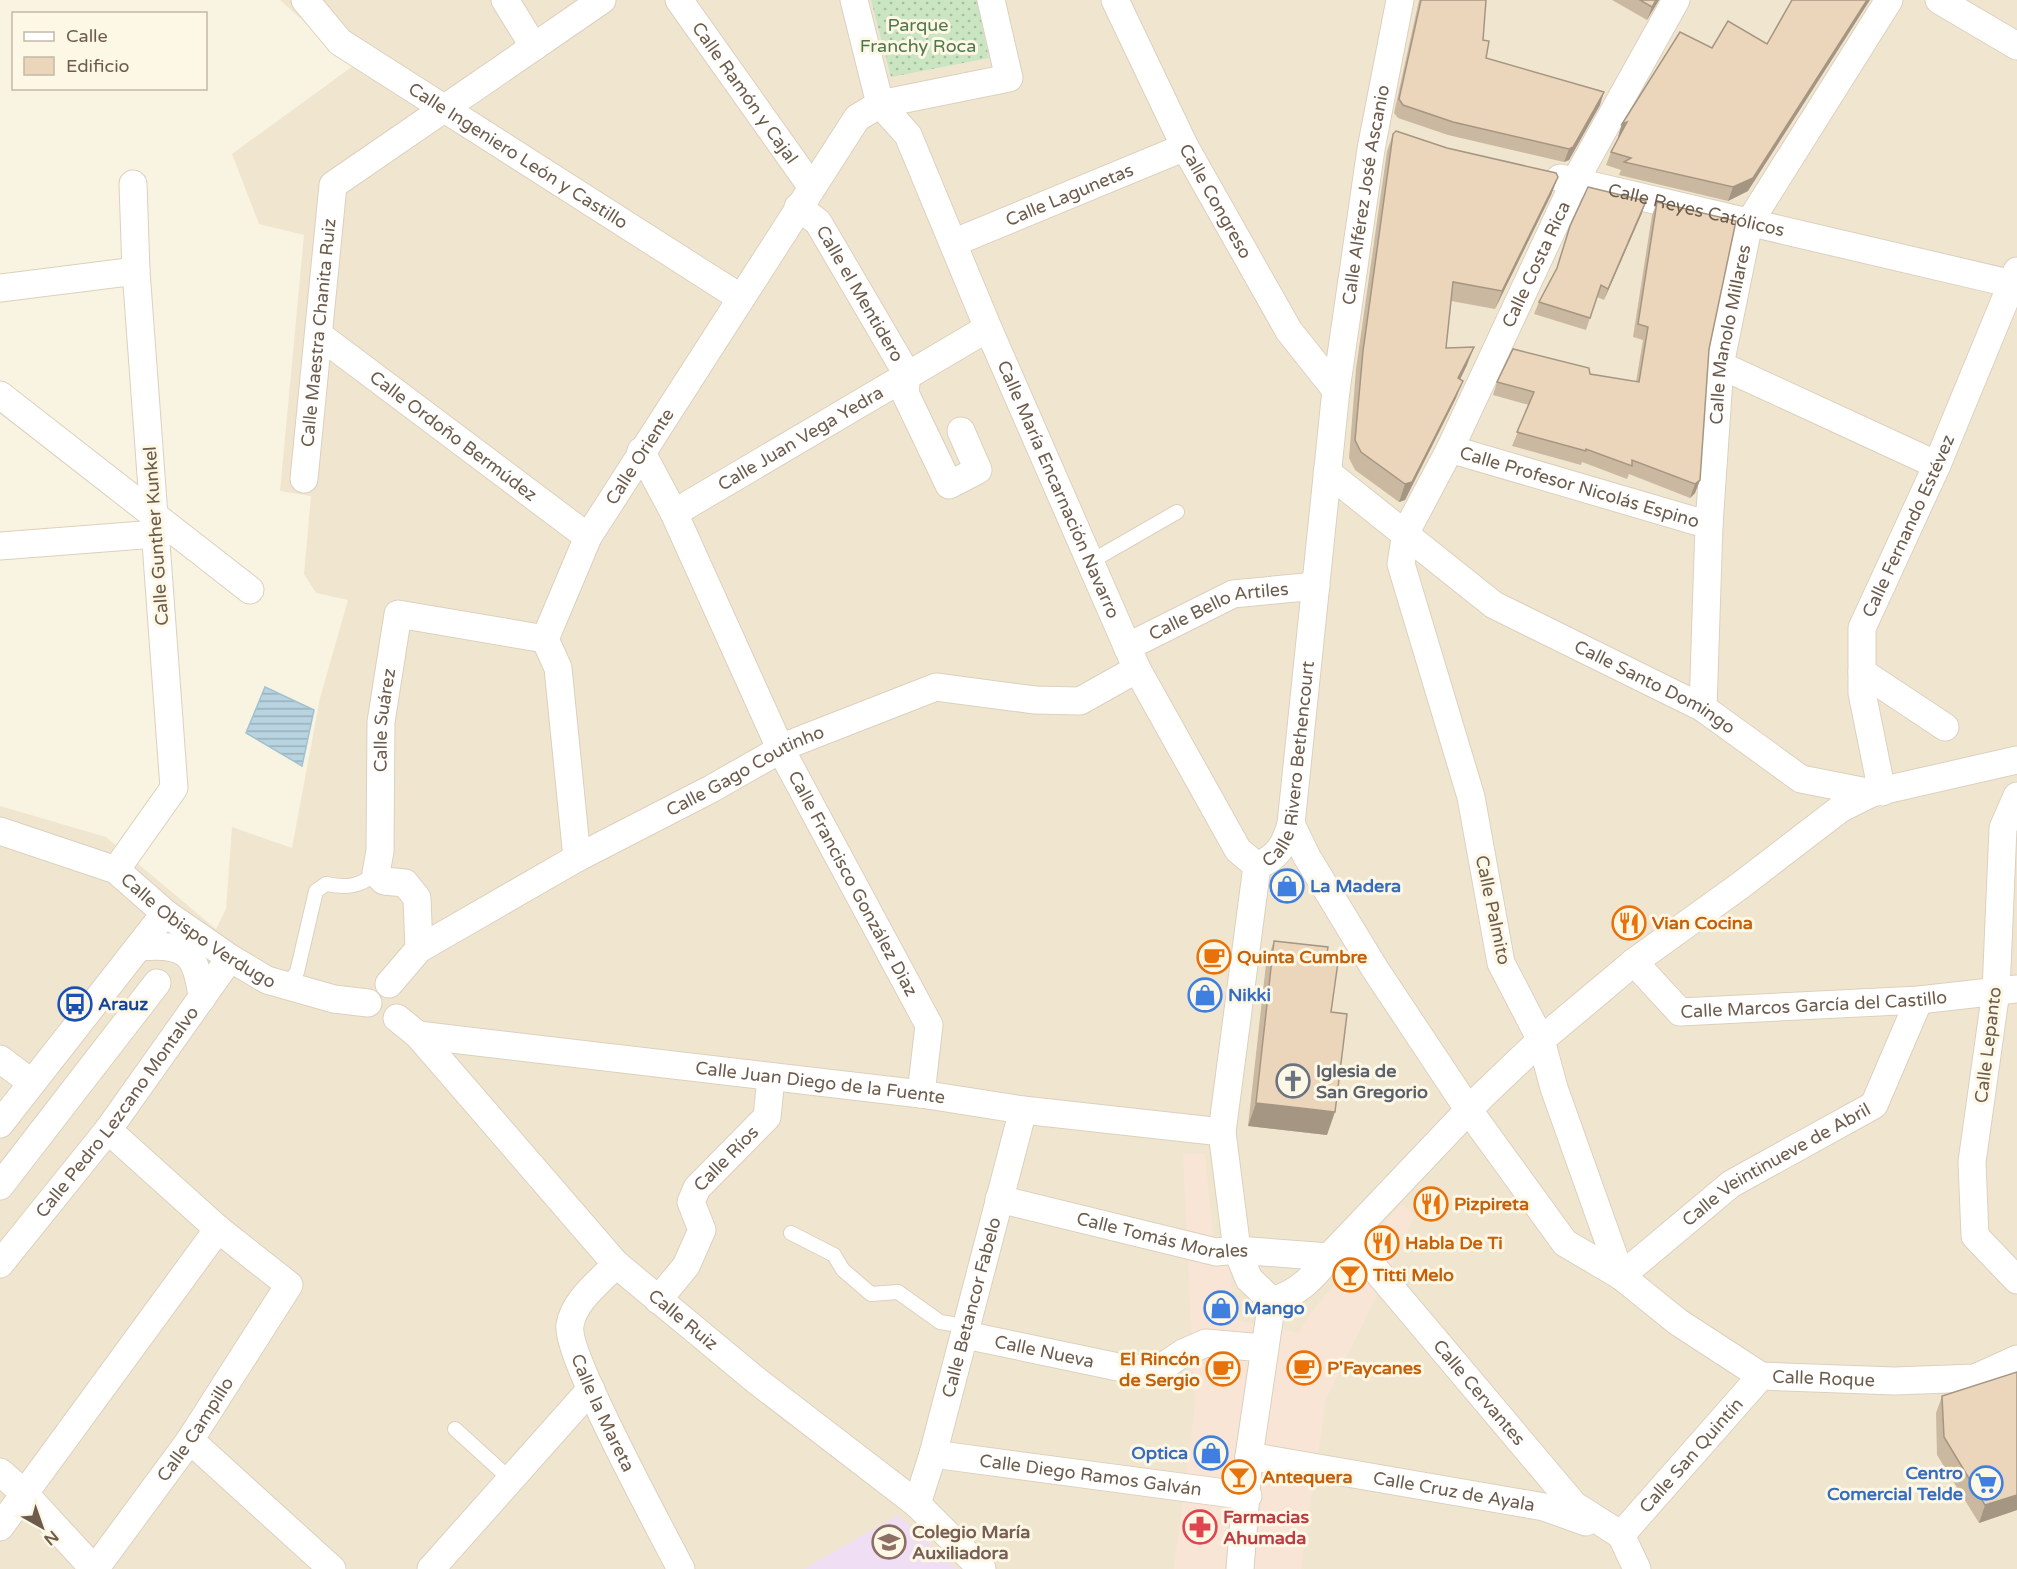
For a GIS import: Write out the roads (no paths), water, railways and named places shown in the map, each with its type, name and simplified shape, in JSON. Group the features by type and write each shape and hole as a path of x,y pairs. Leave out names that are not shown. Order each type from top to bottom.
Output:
{"street":[{"name":"Calle Ingeniero León y Castillo","path":"305,0 340,42 741,298"},
{"path":"505,0 534,47"},
{"path":"445,107 602,0"},
{"name":"Calle Ramón y Cajal","path":"679,0 805,197"},
{"path":"854,0 880,104 1009,78 991,0"},
{"name":"Calle Congreso","path":"1115,0 1185,147 1289,331 1336,390"},
{"name":"Calle Alférez José Ascanio","path":"1336,390 1387,131 1400,0"},
{"name":"Calle Costa Rica","path":"1406,532 1450,449 1575,182 1676,0"},
{"name":"Calle Manolo Millares","path":"1703,708 1709,525 1720,364 1749,223 1889,0"},
{"path":"1939,0 2017,46"},
{"name":"Calle Oriente","path":"545,639 588,537 641,451 857,118 880,104"},
{"name":"Calle María Encarnación Navarro","path":"880,104 908,135 988,328 1132,658 1238,850 1257,866"},
{"name":"Calle Maestra Chanita Ruiz","path":"304,479 333,185 445,107"},
{"name":"Calle Lagunetas","path":"953,243 1185,147"},
{"name":"Calle Reyes Católicos","path":"1531,171 1749,223 2015,280"},
{"name":"Calle Gunther Kunkel","path":"116,870 174,788 136,271 133,184"},
{"name":"Calle el Mentidero","path":"805,197 907,374 905,393 949,485 978,470 961,431"},
{"path":"0,288 136,271"},
{"name":"Calle Fernando Estévez","path":"1877,793 1862,693 1862,628 1938,465 2015,280"},
{"name":"Calle Juan Vega Yedra","path":"674,513 988,328"},
{"name":"Calle Ordoño Bermúdez","path":"319,335 588,537"},
{"path":"1720,364 1938,465"},
{"name":"Calle Rivero Bethencourt","path":"1269,1299 1249,1279 1237,1250 1222,1132 1257,866 1271,860 1285,844 1291,824 1336,390"},
{"path":"0,395 155,525 250,590"},
{"name":"Calle Profesor Nicolás Espino","path":"1450,449 1709,525"},
{"name":"Calle Francisco González Diaz","path":"641,451 674,513 780,748 929,1026 921,1094"},
{"name":"Calle Santo Domingo","path":"1327,472 1406,532 1494,605 1703,708 1801,779 1830,796 1877,793 2017,760"},
{"path":"0,546 155,525"},
{"name":"Calle Palmito","path":"1406,532 1401,564 1471,797 1502,963 1541,1040 1554,1088 1621,1276"},
{"name":"Calle Bello Artiles","path":"1132,658 1233,594 1316,586"},
{"name":"Calle Suárez","path":"376,873 380,851 381,722 398,614 545,639"},
{"path":"545,639 558,668 577,858"},
{"name":"Calle Gago Coutinho","path":"389,984 419,949 577,858 711,789 780,748 936,687 1035,700 1080,701 1132,658"},
{"path":"1862,672 1945,727"},
{"path":"1240,1569 1248,1496 1249,1456 1269,1299 1291,1295 1313,1278 1329,1257 1470,1112 1482,1096 1541,1040 1634,962 1840,809 1877,793"},
{"name":"Calle Lepanto","path":"2017,796 2003,828 2006,990 1972,1162 1975,1236 2017,1280"},
{"name":"Calle Roque","path":"1291,824 1307,857 1374,969 1470,1112 1565,1243 1621,1276 1678,1322 1761,1376 1894,1381 1975,1378 2017,1359"},
{"name":"Calle Obispo Verdugo","path":"0,831 116,870 165,913 230,958 267,980 285,987 334,999 368,1003"},
{"path":"376,873 384,881 405,883 417,898 419,949"},
{"path":"0,1124 165,913"},
{"path":"140,947 178,947 191,956 199,972 202,998"},
{"name":"Calle Pedro Lezcano Montalvo","path":"0,1264 108,1130 230,958"},
{"name":"Calle Marcos García del Castillo","path":"1634,962 1680,1012 1919,1000 2006,990"},
{"path":"0,1186 157,983"},
{"path":"389,984 403,995 404,1008 397,1018 386,1021 375,1017 368,1003 377,987 389,984"},
{"name":"Calle Veintinueve de Abril","path":"1621,1276 1731,1184 1874,1105 1919,1000"},
{"path":"397,1018 418,1035"},
{"name":"Calle Juan Diego de la Fuente","path":"418,1035 921,1094 1023,1110 1222,1132"},
{"name":"Calle Ruiz","path":"418,1035 616,1264 757,1381 917,1504 982,1569"},
{"path":"0,1059 32,1083"},
{"name":"Calle Ríos","path":"658,1300 686,1266 702,1230 691,1202 697,1188 767,1118 771,1078"},
{"name":"Calle Betancor Fabelo","path":"917,1504 933,1454 1023,1110"},
{"path":"0,1527 218,1229 108,1130"},
{"name":"Calle Tomás Morales","path":"999,1199 1216,1252 1237,1250 1329,1257"},
{"name":"Calle Campillo","path":"94,1569 190,1440 289,1285 218,1229"},
{"name":"Calle Cervantes","path":"1349,1238 1574,1505 1621,1535"},
{"name":"Calle la Mareta","path":"616,1264 575,1307 569,1326 591,1389 681,1569"},
{"name":"Calle Nueva","path":"965,1332 975,1337 1118,1366 1158,1370 1183,1353 1206,1343 1263,1348"},
{"name":"Calle San Quintín","path":"1621,1535 1761,1376"},
{"path":"431,1569 591,1389"},
{"path":"190,1440 332,1569"},
{"name":"Calle Diego Ramos Galván","path":"933,1454 1248,1496"},
{"name":"Calle Cruz de Ayala","path":"1249,1456 1544,1507 1621,1535"},
{"path":"0,1472 24,1493 94,1569"},
{"path":"1621,1535 1637,1569"}],"lane":[{"path":"1090,562 1177,512"},
{"path":"1806,836 1830,796"},
{"path":"285,987 297,972 316,891 326,884 343,887 362,884 376,873"},
{"path":"791,1233 834,1255 843,1270 871,1294 898,1292 940,1322 953,1324 965,1332"},
{"path":"455,1429 510,1479"}],"water":[{"path":"265,687 314,710 302,766 246,733"}],"place":[{"name":"La Madera","path":"1287,886"},
{"name":"Vian Cocina","path":"1629,923"},
{"name":"Quinta Cumbre","path":"1214,957"},
{"name":"Nikki","path":"1205,995"},
{"name":"Arauz","path":"75,1004"},
{"name":"Iglesia de San Gregorio","path":"1293,1081"},
{"name":"Pizpireta","path":"1431,1204"},
{"name":"Habla De Ti","path":"1382,1243"},
{"name":"Titti Melo","path":"1350,1275"},
{"name":"Mango","path":"1221,1308"},
{"name":"P'Faycanes","path":"1304,1368"},
{"name":"El Rincón de Sergio","path":"1223,1369"},
{"name":"Optica","path":"1211,1453"},
{"name":"Antequera","path":"1239,1477"},
{"name":"Centro Comercial Telde","path":"1986,1483"},
{"name":"Farmacias Ahumada","path":"1200,1527"},
{"name":"Colegio María Auxiliadora","path":"889,1542"}],"park label":[{"name":"Parque Franchy Roca","path":"918,36"}]}
